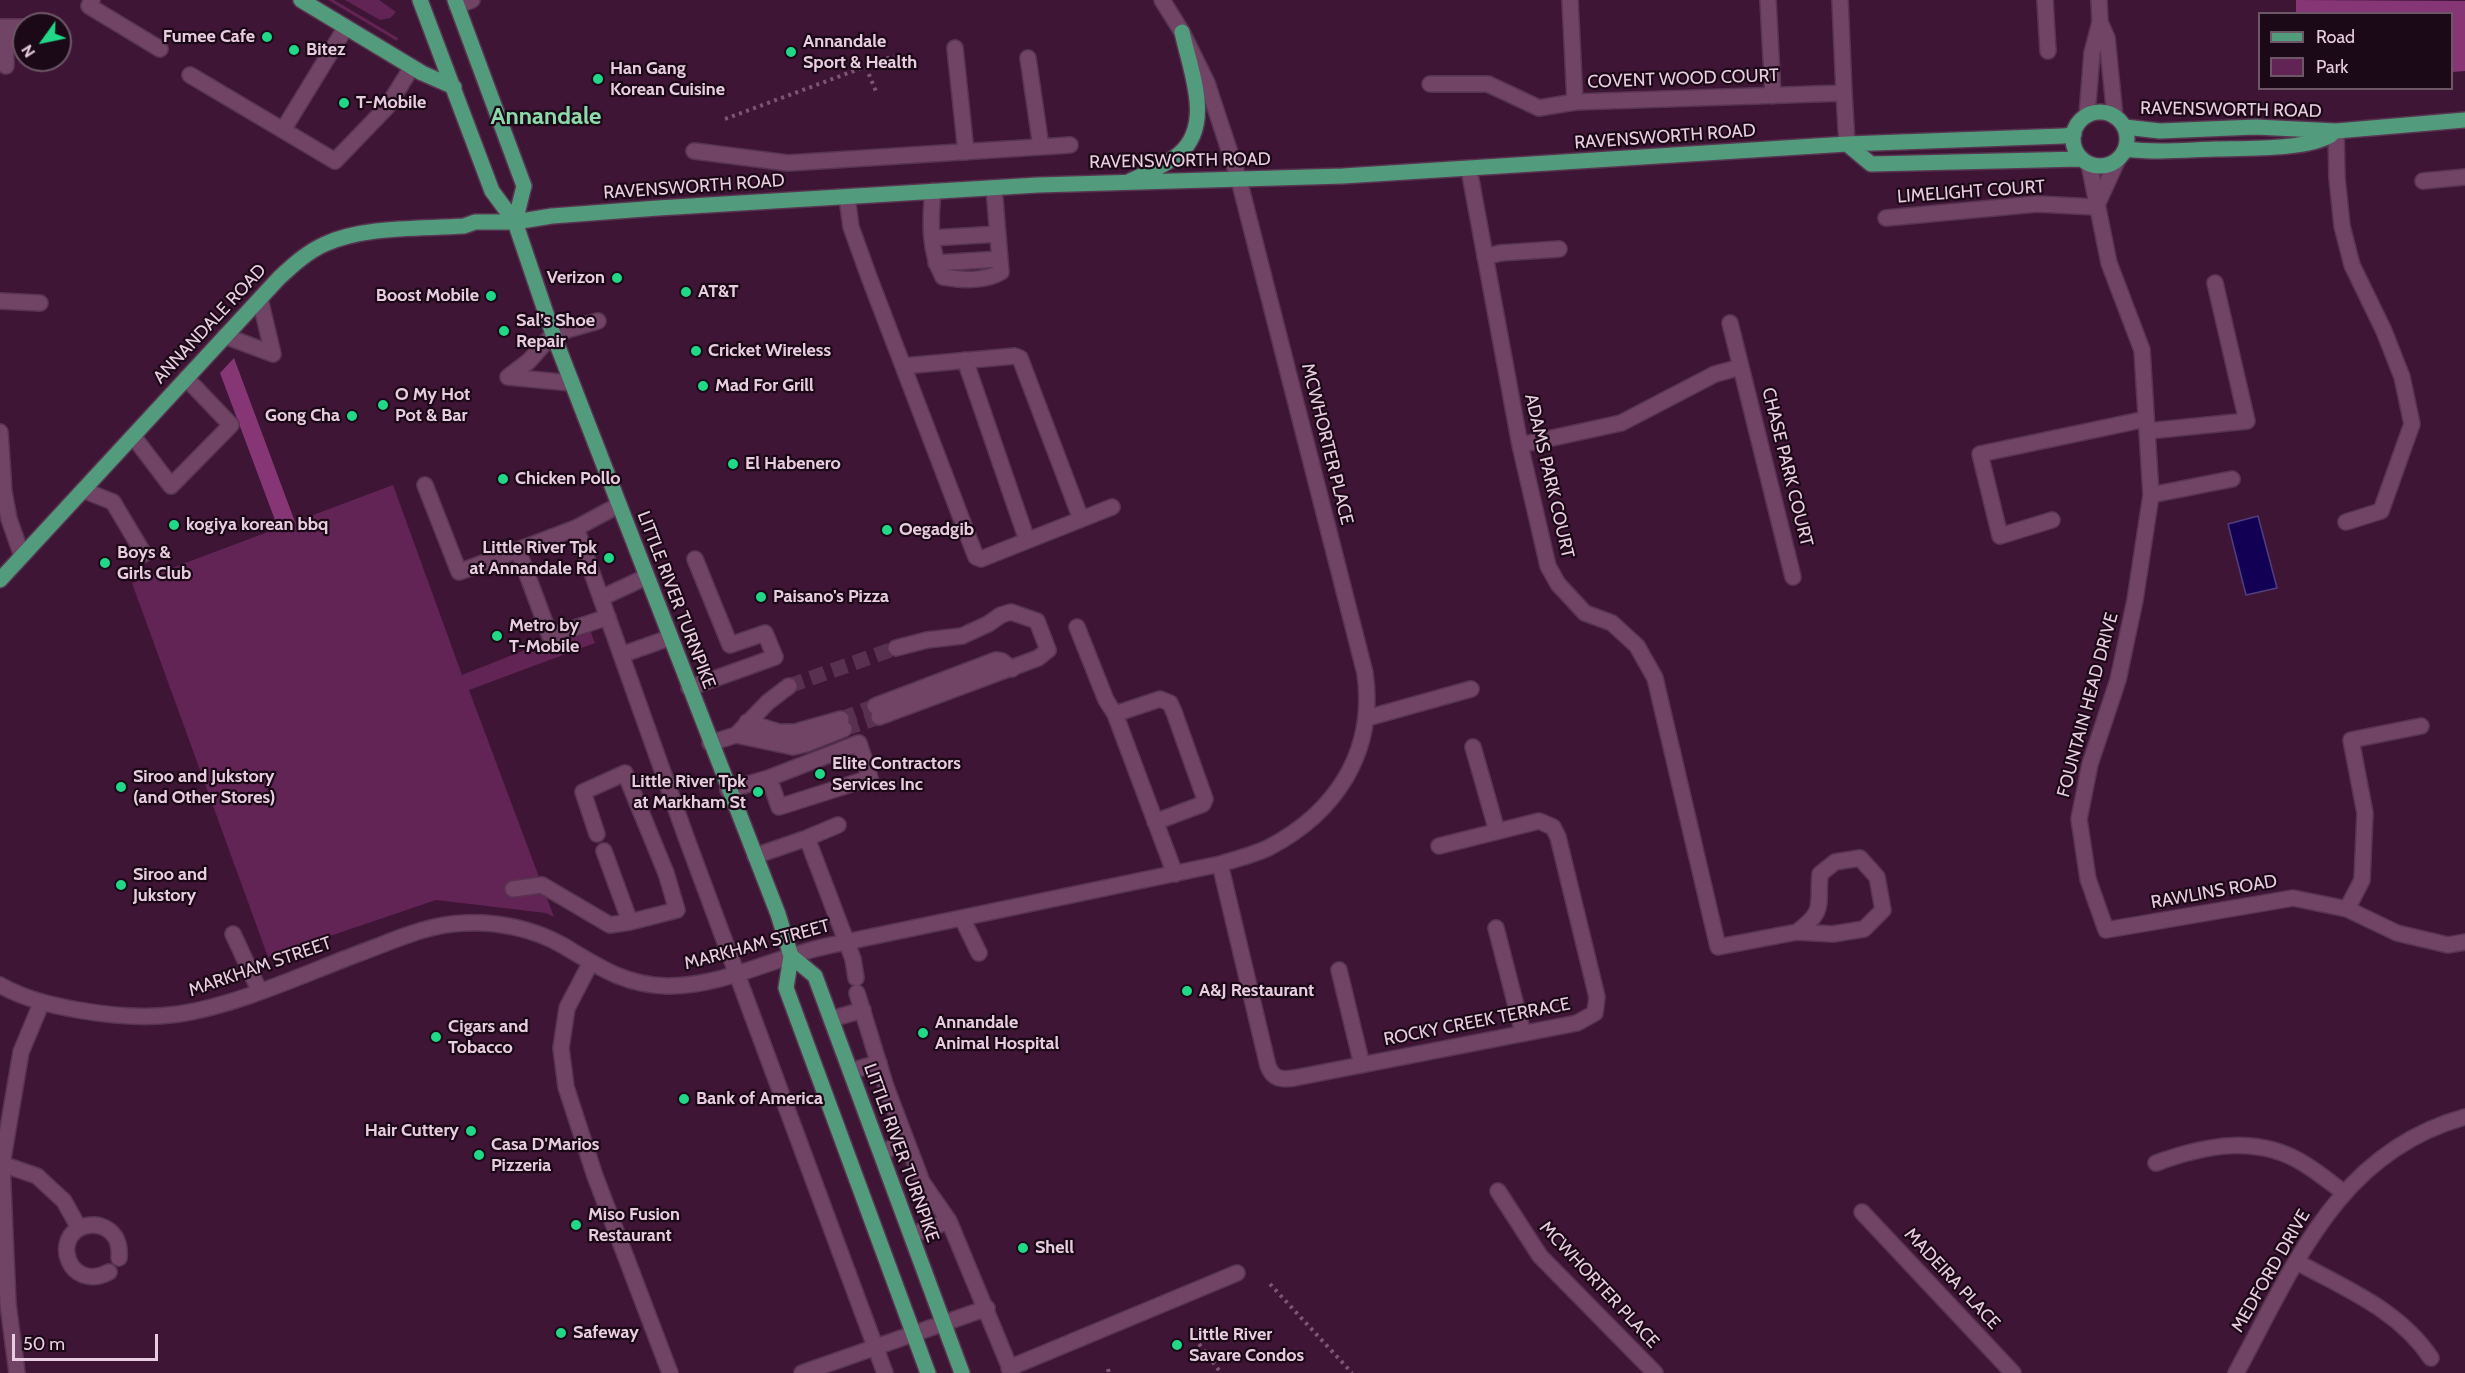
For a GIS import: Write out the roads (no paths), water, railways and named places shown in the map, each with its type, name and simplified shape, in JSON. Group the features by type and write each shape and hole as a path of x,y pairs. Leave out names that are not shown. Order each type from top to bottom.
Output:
{"main road":[{"path":"301,0 412,67 454,87"},
{"name":"LITTLE RIVER TURNPIKE","path":"420,0 492,191 515,222 571,383 791,956 786,988 928,1373"},
{"path":"456,3 524,186 515,222"},
{"path":"1125,183 1178,155 1190,144 1197,129 1198,106 1182,32"},
{"name":"RAVENSWORTH ROAD","path":"2087,115 2094,112 2106,113 2120,122 2160,131 2256,127 2336,131 2465,120"},
{"path":"2085,161 2074,149 2074,134 2081,120 2087,115"},
{"name":"RAVENSWORTH ROAD","path":"2120,122 2127,142 2121,155"},
{"name":"RAVENSWORTH ROAD","path":"1847,144 1872,164 2085,161 2103,166 2121,155 2269,147 2326,137 2336,131"},
{"name":"RAVENSWORTH ROAD","path":"515,222 552,216 1073,183 1239,180 1469,169 1847,144 2074,134"},
{"name":"ANNANDALE ROAD","path":"0,580 260,298 300,259 324,245 361,233 464,226 475,222 515,222"},
{"name":"LITTLE RIVER TURNPIKE","path":"791,956 816,976 962,1373"}],"street":[{"path":"92,0 89,6 160,49"},
{"path":"456,3 472,0"},
{"name":"MCWHORTER PLACE","path":"1162,0 1182,32 1207,83 1239,180 1365,672 1367,718"},
{"name":"COVENT WOOD COURT","path":"1570,0 1575,102 1844,93"},
{"path":"1768,0 1773,96"},
{"path":"1840,0 1847,144"},
{"path":"2045,0 2048,51"},
{"path":"2087,115 2092,53 2100,22 2099,0"},
{"path":"2100,22 2107,38 2120,122"},
{"path":"3,27 6,66"},
{"path":"283,130 346,27"},
{"path":"956,48 966,152"},
{"path":"1028,58 1041,147"},
{"path":"190,75 334,160 387,107 412,67"},
{"path":"1430,84 1488,84 1539,108 1575,102"},
{"path":"2336,131 2337,178 2342,226 2352,265 2384,331 2402,376 2412,424 2381,511 2346,522"},
{"path":"694,151 788,163 900,154 1070,145"},
{"path":"2096,207 2121,155"},
{"name":"FOUNTAIN HEAD DRIVE","path":"2085,161 2109,263 2142,350 2151,495 2135,600 2118,680 2090,764 2079,819 2088,879 2106,930"},
{"name":"ADAMS PARK COURT","path":"1469,169 1520,445 1548,566 1558,584 1585,613 1612,623 1637,646 1655,678 1718,947 1797,932 1833,934 1864,929 1882,910 1877,877 1860,858 1835,862 1820,874 1819,909 1814,919 1797,932"},
{"path":"2423,180 2465,177"},
{"path":"933,191 930,223 936,263 943,278 962,280 993,277 1001,272 994,188"},
{"path":"848,197 851,227 976,557 981,559 1112,507"},
{"name":"LIMELIGHT COURT","path":"1886,218 2037,204 2096,207"},
{"path":"932,238 998,234"},
{"path":"1485,257 1500,253 1559,249"},
{"path":"2052,520 2000,536 1980,454 2147,425 2247,421 2215,283"},
{"path":"225,336 273,354 260,298"},
{"path":"0,301 40,303"},
{"path":"571,383 508,377 529,361 553,334 598,321"},
{"name":"CHASE PARK COURT","path":"1730,323 1793,577"},
{"path":"903,366 1015,356 1020,358 1081,519"},
{"path":"964,360 1028,540"},
{"path":"1520,445 1621,423 1715,374 1741,367"},
{"path":"133,436 171,486 231,425 186,378"},
{"path":"0,432 5,520 22,556"},
{"path":"2151,495 2232,479"},
{"path":"425,485 459,572 576,528 619,505"},
{"path":"83,490 113,502 144,554"},
{"path":"576,528 736,973 885,1373"},
{"path":"518,550 550,636 608,617"},
{"path":"689,688 775,657 765,633 730,645 696,559"},
{"path":"601,598 646,577"},
{"path":"877,712 996,660 1002,661 1012,669 1038,658 1048,650 1037,621 1020,614 1001,615 962,636 927,640 896,648"},
{"path":"1077,627 1106,700 1114,714 1175,874"},
{"path":"621,655 669,638"},
{"path":"736,735 768,702 789,686"},
{"path":"1367,718 1472,689"},
{"path":"1114,714 1160,699 1170,703 1174,712 1205,799 1203,804 1155,822"},
{"name":"MARKHAM STREET","path":"0,985 41,1004 112,1016 143,1017 180,1014 259,990 414,933 464,922 500,925 534,932 561,945 609,974 635,982 666,986 696,985 846,942 1220,864 1267,848 1296,830 1328,803 1349,774 1356,759 1367,718"},
{"path":"710,743 736,735 793,747 806,744 842,724 795,732 778,732 747,722"},
{"path":"2347,909 2362,880 2365,813 2351,740 2421,726"},
{"path":"728,790 769,778 859,743 870,778 779,807 769,778"},
{"path":"1473,747 1497,831"},
{"path":"513,890 542,885 610,925 677,910 666,873 625,773 583,792 597,834"},
{"name":"ROCKY CREEK TERRACE","path":"1220,864 1268,1066 1273,1076 1287,1079 1362,1065 1585,1020 1595,1013 1597,997 1558,837 1553,827 1539,821 1439,846"},
{"path":"754,856 838,825"},
{"path":"807,838 853,959 855,978"},
{"path":"604,850 630,922"},
{"name":"RAWLINS ROAD","path":"2106,930 2293,898 2347,909 2397,933 2448,945 2465,942"},
{"path":"962,918 979,953"},
{"path":"1496,928 1523,1033"},
{"path":"233,934 259,990"},
{"path":"590,964 567,1008 561,1048 566,1087 595,1176 670,1373"},
{"path":"1339,970 1362,1065"},
{"path":"857,993 879,1063 922,1182 949,1221 1011,1370 1237,1273"},
{"path":"17,1373 8,1304 2,1164 21,1052 41,1004"},
{"path":"831,1019 862,1010"},
{"path":"850,1071 879,1063"},
{"name":"MEDFORD DRIVE","path":"2236,1373 2315,1228 2343,1192 2364,1171 2408,1141 2448,1122 2465,1117"},
{"path":"880,1152 907,1142"},
{"path":"2156,1163 2211,1146 2255,1146 2283,1154 2305,1164 2343,1192"},
{"path":"2,1164 37,1176 64,1201 79,1228"},
{"name":"MCWHORTER PLACE","path":"1498,1191 1540,1256 1655,1373"},
{"name":"MADEIRA PLACE","path":"1862,1212 2013,1373"},
{"path":"911,1235 949,1221"},
{"path":"109,1272 93,1278 84,1276 71,1266 66,1250 72,1234 79,1228 96,1225 112,1233 119,1249 119,1258"},
{"path":"2297,1262 2387,1311 2407,1328 2431,1358"},
{"path":"802,1373 876,1349 987,1308"}],"tunnel":[{"path":"789,686 896,648"},
{"path":"841,719 875,706"},
{"path":"844,729 879,717"}],"place":[{"name":"Fumee Cafe","path":"267,37"},
{"name":"Bitez","path":"294,50"},
{"name":"Annandale Sport & Health","path":"791,52"},
{"name":"Han Gang Korean Cuisine","path":"598,79"},
{"name":"T-Mobile","path":"344,103"},
{"name":"Verizon","path":"617,278"},
{"name":"AT&T","path":"686,292"},
{"name":"Boost Mobile","path":"491,296"},
{"name":"Sal’s Shoe Repair","path":"504,331"},
{"name":"Cricket Wireless","path":"696,351"},
{"name":"Mad For Grill","path":"703,386"},
{"name":"O My Hot Pot & Bar","path":"383,405"},
{"name":"Gong Cha","path":"352,416"},
{"name":"El Habenero","path":"733,464"},
{"name":"Chicken Pollo","path":"503,479"},
{"name":"kogiya korean bbq","path":"174,525"},
{"name":"Oegadgib","path":"887,530"},
{"name":"Little River Tpk at Annandale Rd","path":"609,558"},
{"name":"Boys & Girls Club","path":"105,563"},
{"name":"Paisano's Pizza","path":"761,597"},
{"name":"Metro by T-Mobile","path":"497,636"},
{"name":"Elite Contractors Services Inc","path":"820,774"},
{"name":"Siroo and Jukstory (and Other Stores)","path":"121,787"},
{"name":"Little River Tpk at Markham St","path":"758,792"},
{"name":"Siroo and Jukstory","path":"121,885"},
{"name":"A&J Restaurant","path":"1187,991"},
{"name":"Annandale Animal Hospital","path":"923,1033"},
{"name":"Cigars and Tobacco","path":"436,1037"},
{"name":"Bank of America","path":"684,1099"},
{"name":"Hair Cuttery","path":"471,1131"},
{"name":"Casa D'Marios Pizzeria","path":"479,1155"},
{"name":"Miso Fusion Restaurant","path":"576,1225"},
{"name":"Shell","path":"1023,1248"},
{"name":"Safeway","path":"561,1333"},
{"name":"Little River Savare Condos","path":"1177,1345"}],"district":[{"name":"Annandale","path":"546,117"}]}
